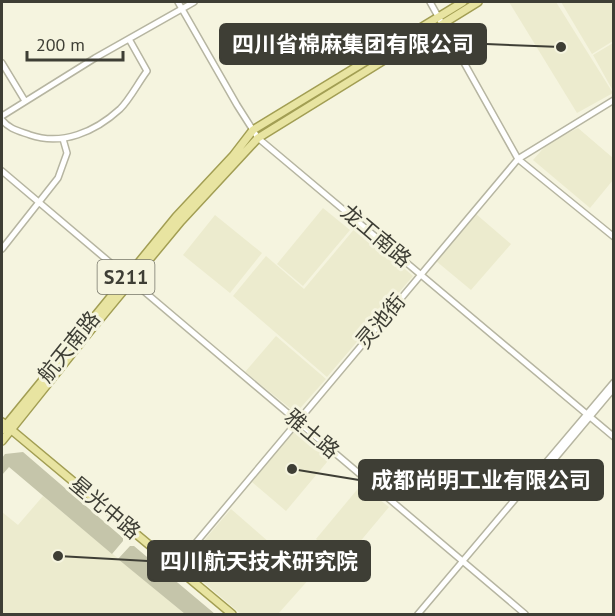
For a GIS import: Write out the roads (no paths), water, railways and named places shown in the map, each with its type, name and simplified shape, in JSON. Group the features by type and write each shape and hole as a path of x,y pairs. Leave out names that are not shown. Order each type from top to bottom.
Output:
{"main road":[{"path":"441,20 462,2"},
{"path":"253,130 441,20 478,2"},
{"name":"航天南路","path":"5,428 128,280 258,138 441,20"},
{"name":"航天南路","path":"128,280 176,217 233,156 253,130"},
{"name":"S211","path":"2,441 5,428"},
{"name":"星光中路","path":"5,428 232,615"},
{"name":"星光中路","path":"174,569 226,615"}],"street":[{"name":"龙工南路","path":"178,2 258,138 614,437"},
{"path":"129,39 147,70 121,108 99,125 63,140 42,139 8,127 2,118 25,101 129,39 194,2"},
{"path":"430,2 518,159 614,237"},
{"path":"2,63 25,101"},
{"name":"灵池街","path":"174,569 518,159 614,100"},
{"path":"2,249 58,178 66,153 63,140"},
{"name":"雅土路","path":"2,171 525,615"},
{"path":"589,416 614,382"},
{"path":"421,615 614,388"}],"place":[{"name":"四川省棉麻集团有限公司","path":"561,47"},
{"name":"成都尚明工业有限公司","path":"292,469"},
{"name":"四川航天技术研究院","path":"58,556"}]}
